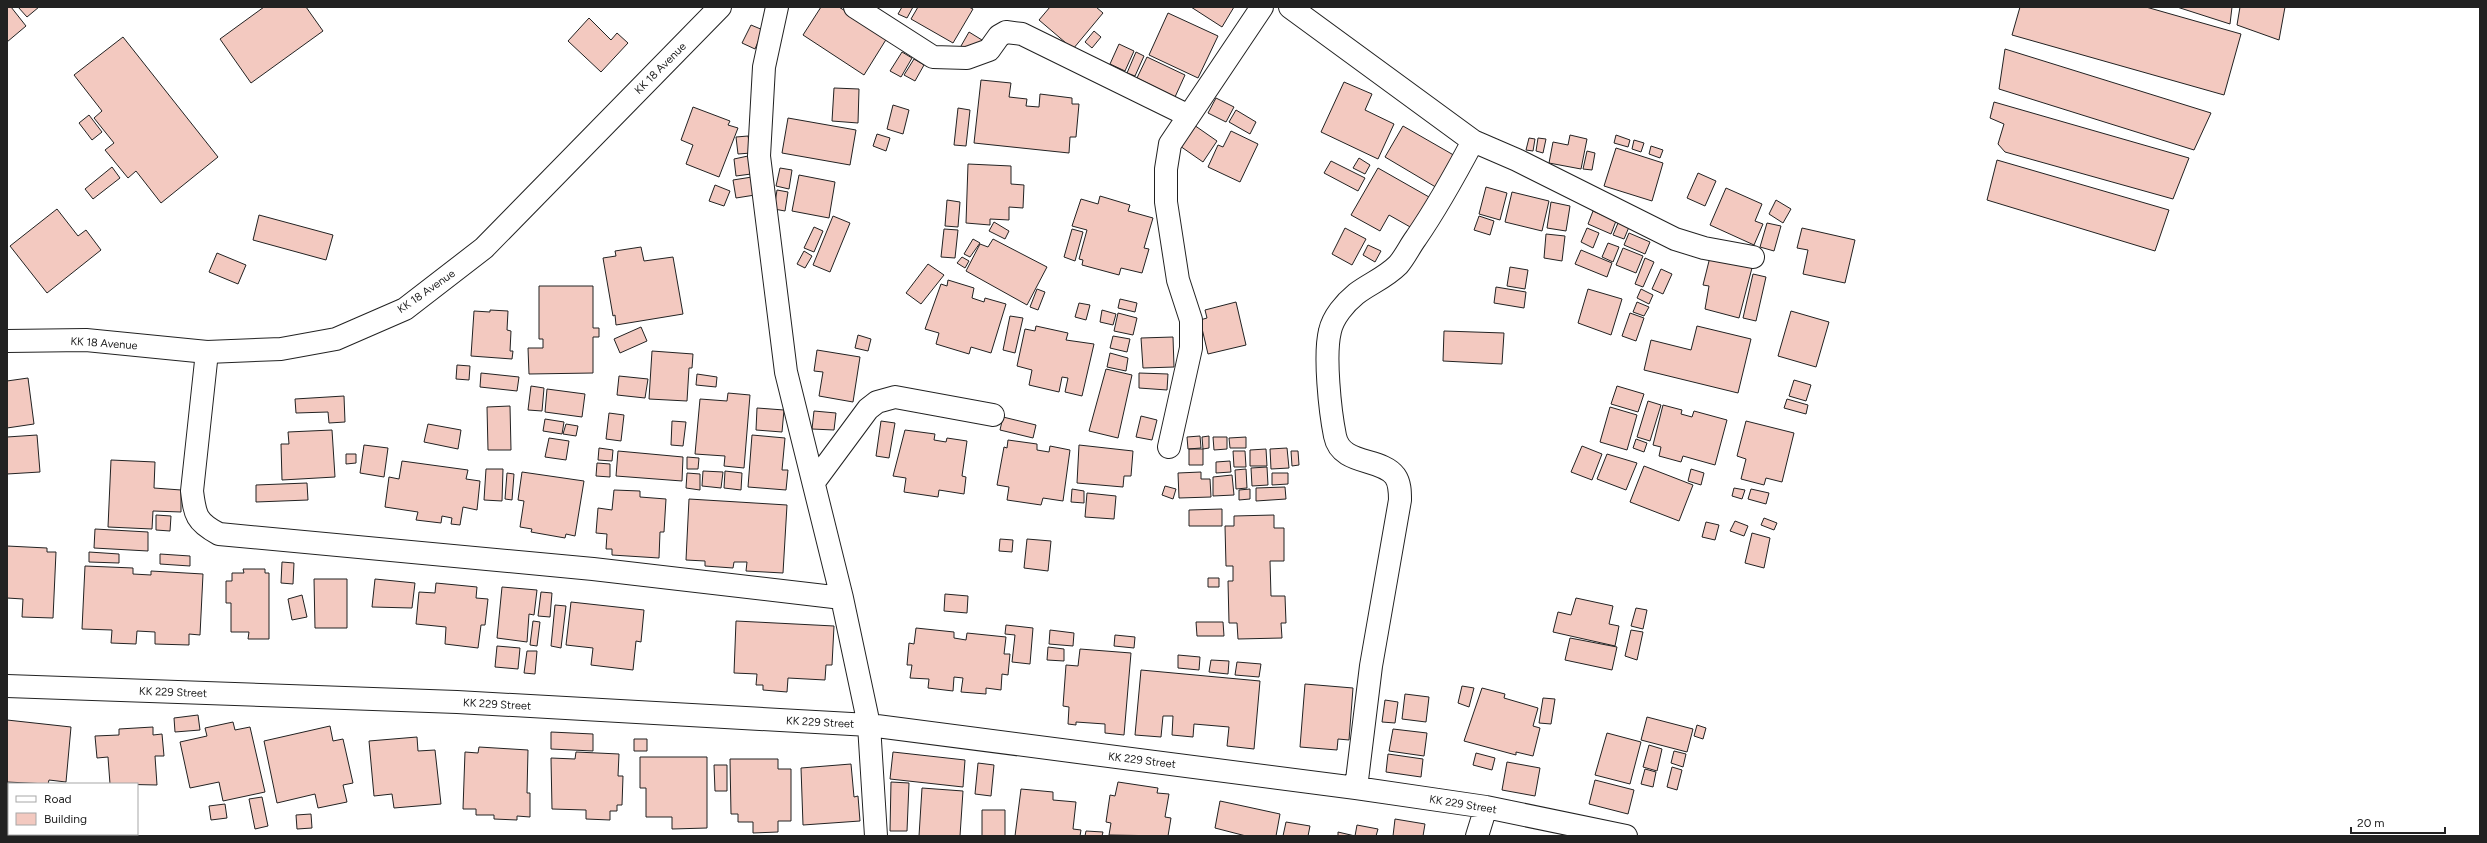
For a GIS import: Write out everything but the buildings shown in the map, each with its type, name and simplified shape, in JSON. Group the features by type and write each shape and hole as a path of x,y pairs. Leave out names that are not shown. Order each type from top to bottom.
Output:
{"street":[{"name":"KK 18 Avenue","path":"7,341 86,340 207,352 280,349 336,339 405,309 484,248 720,7"},
{"path":"777,7 764,67 759,156 786,372 842,598 869,725 876,836"},
{"path":"854,7 933,56 967,58 989,50 999,36 1006,32 1022,34 1187,115"},
{"path":"1168,447 1191,348 1191,320 1178,280 1166,202 1166,169 1170,144 1187,115 1262,7"},
{"path":"1290,7 1473,141 1516,160 1675,239 1704,248 1753,257"},
{"path":"1356,788 1371,666 1400,500 1399,484 1395,476 1388,470 1352,457 1343,450 1335,438 1329,383 1330,331 1338,312 1356,294 1378,281 1398,265 1444,197 1473,141"},
{"path":"207,352 192,491 194,513 204,526 218,534 593,569 842,598"},
{"path":"814,482 868,408 877,402 895,397 993,415"},
{"name":"KK 229 Street","path":"7,686 457,702 869,725 1356,788 1486,807 1626,836"},
{"path":"1477,836 1486,807"}]}
